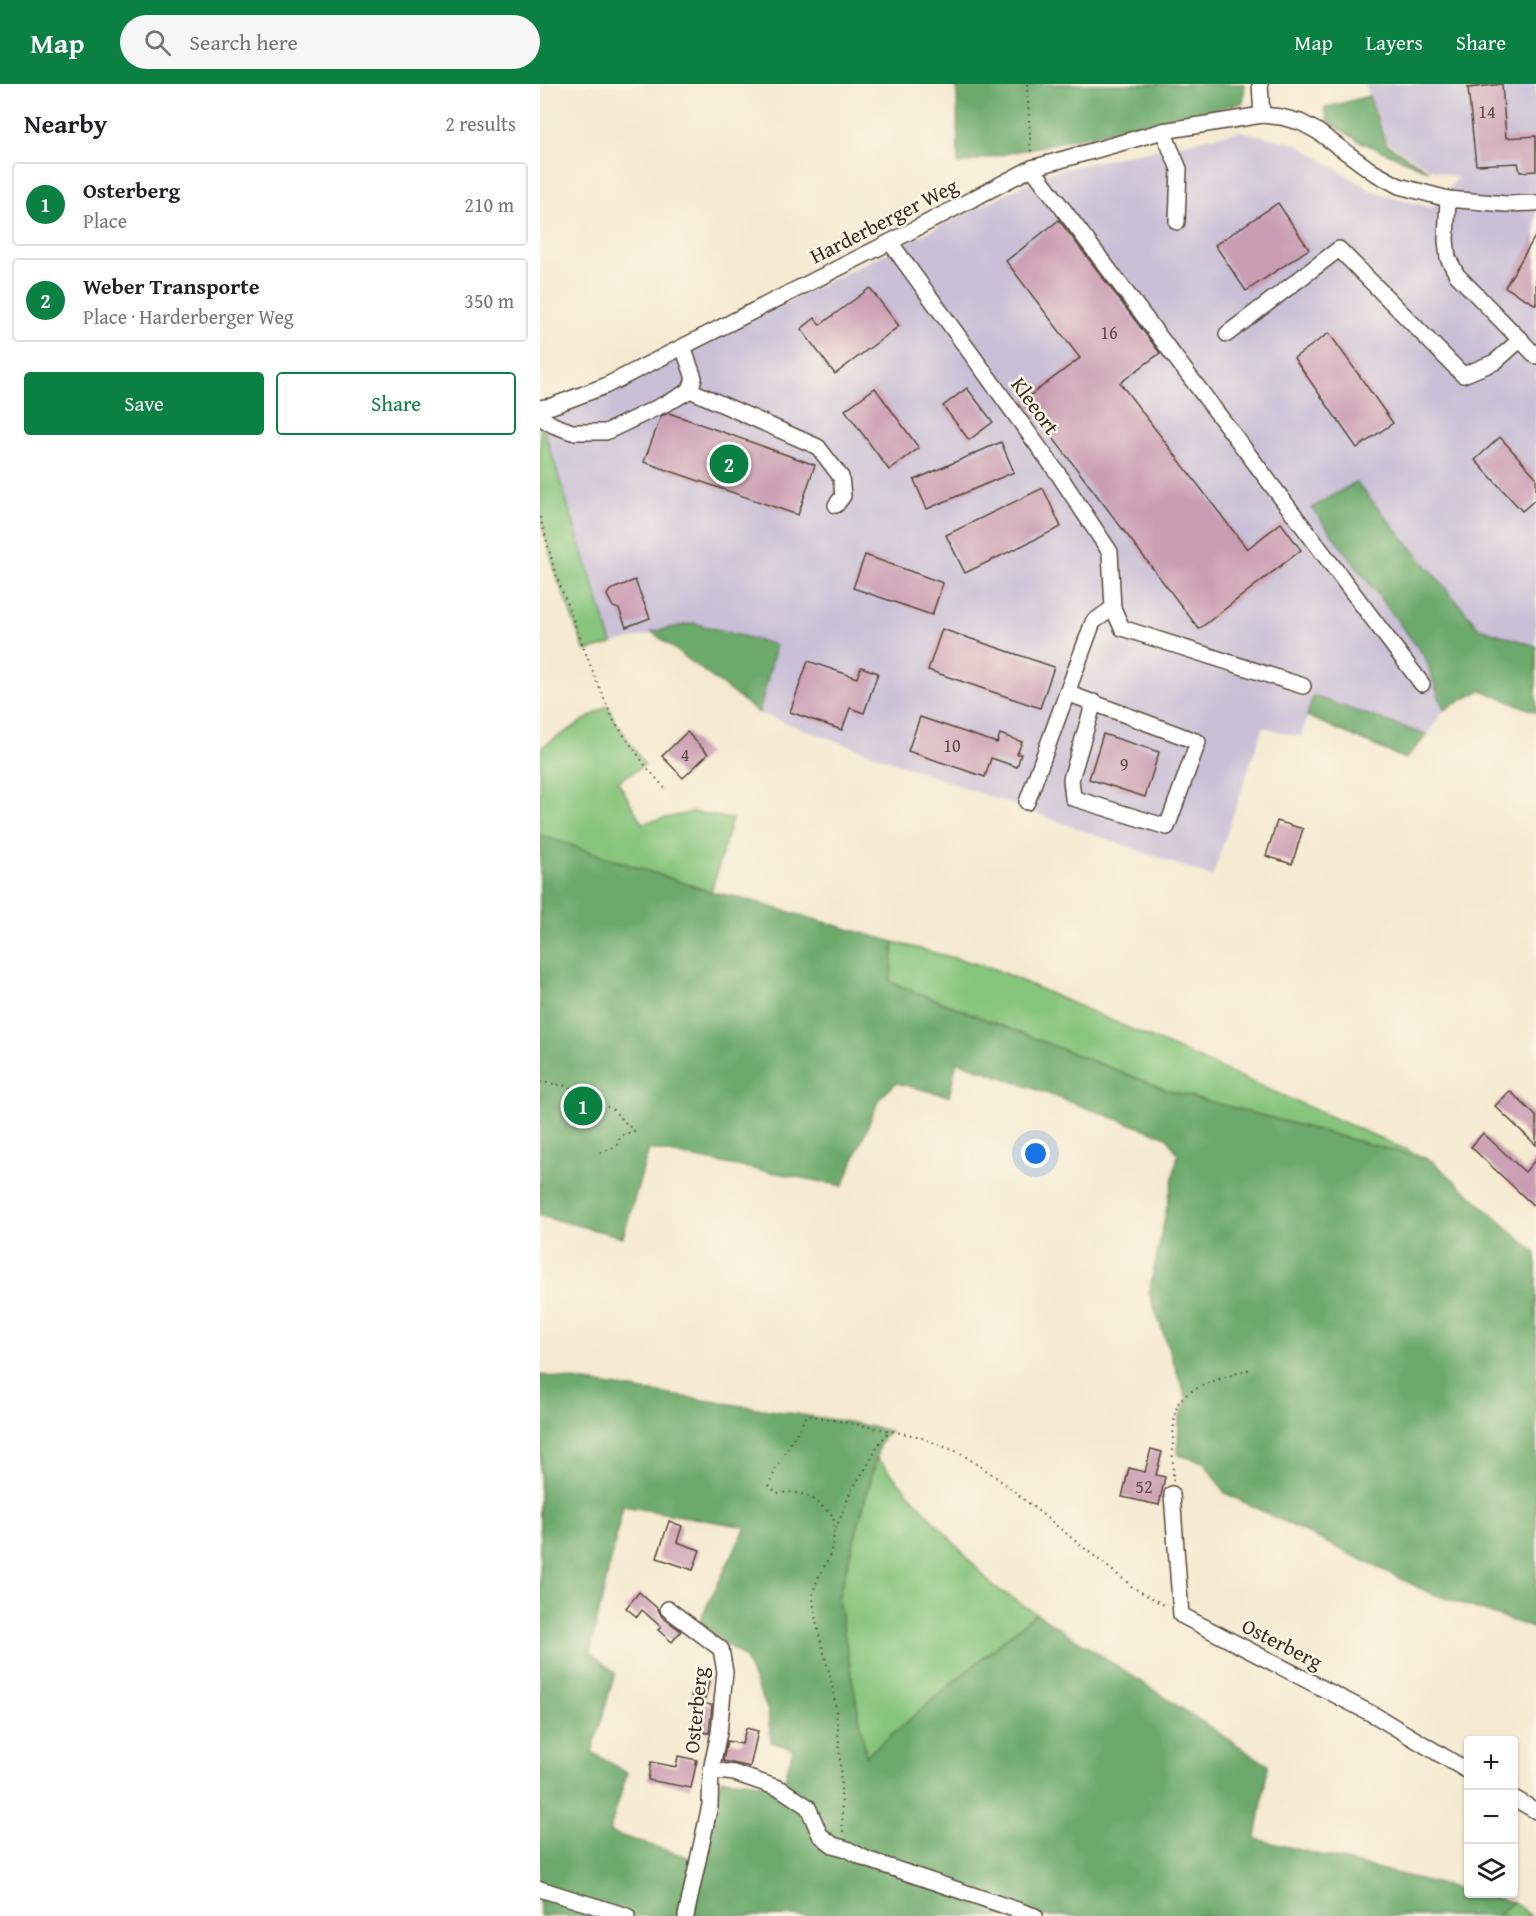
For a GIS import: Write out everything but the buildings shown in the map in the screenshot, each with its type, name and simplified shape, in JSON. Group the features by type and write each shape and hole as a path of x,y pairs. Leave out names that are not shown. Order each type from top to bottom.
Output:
{"street":[{"path":"1260,84 1262,115"},
{"name":"Harderberger Weg","path":"540,408 552,406 605,386 1032,168 1163,131 1262,115 1300,122 1317,131 1373,172 1399,186 1448,199 1506,204 1536,202"},
{"path":"1163,131 1179,169 1177,222"},
{"path":"1032,168 1422,684"},
{"path":"1448,199 1446,240 1448,258 1457,275 1536,356"},
{"name":"Kleeort","path":"890,242 1059,475 1110,552 1113,608"},
{"path":"1227,334 1339,249 1463,375 1496,362 1521,339"},
{"path":"540,417 572,432 606,432 675,399 690,390 694,378 683,347"},
{"path":"690,390 818,447 841,477 843,496 836,505"},
{"path":"1027,802 1093,622 1113,608 1122,628 1303,686"},
{"path":"1067,693 1094,702 1198,742 1167,826 1073,798 1071,779 1094,702"},
{"path":"1172,1494 1181,1615"},
{"name":"Osterberg","path":"668,1609 721,1649 725,1672 719,1733 711,1770 710,1805 686,1916"},
{"name":"Osterberg","path":"1181,1615 1376,1716 1464,1769"},
{"name":"Osterberg","path":"711,1770 734,1773 781,1789 808,1807 820,1835 833,1845 866,1859 1035,1916"},
{"path":"1518,1800 1536,1811"},
{"path":"540,1889 627,1916"}],"path":[{"path":"1027,84 1032,168"},
{"path":"540,517 556,575 596,680 615,721 645,765 667,791"},
{"path":"540,1082 567,1086 613,1110 634,1131 620,1136 617,1146 597,1154"},
{"path":"1172,1494 1174,1417 1178,1403 1192,1390 1250,1369"},
{"path":"835,1532 833,1516 814,1499 792,1491 777,1493 769,1485 778,1464 807,1415 917,1436 960,1453 996,1477 1134,1588 1181,1615"},
{"path":"847,1849 843,1838 835,1709 813,1596 851,1491 880,1443 890,1431"}],"shaded area":[{"path":"1365,84 1536,84 1536,646 1479,628 1356,482 1312,508 1425,657 1444,710 1427,735 1314,696 1301,737 1263,727 1212,877 759,713 776,645 693,623 612,644 542,424 1049,172 1240,131 1297,144 1372,191 1431,208 1458,178 1433,170 1387,142"}],"green space":[{"path":"957,84 1245,84 1243,103 958,164"},
{"path":"1369,96 1386,144 1429,171 1359,141 1329,122 1324,108"},
{"path":"540,424 542,424 612,644 585,651 556,575 540,517"},
{"path":"1356,482 1479,628 1536,646 1536,712 1481,690 1444,710 1425,657 1312,508"},
{"path":"693,623 776,645 759,713 652,632"},
{"path":"1313,696 1427,735 1405,759 1307,716"},
{"path":"608,705 615,721 645,765 618,781 642,823 694,812 732,819 711,892 540,835 540,748"},
{"path":"540,835 711,892 737,897 894,942 890,982 1167,1090 1432,1161 1536,1253 1536,1629 1430,1593 1225,1493 1204,1462 1178,1455 1179,1420 1187,1400 1149,1293 1178,1154 1167,1137 957,1061 949,1096 896,1083 879,1099 843,1186 649,1149 623,1237 540,1216"},
{"path":"894,942 992,968 1432,1161 1167,1090 890,982"},
{"path":"540,1375 854,1423 890,1431 880,1443 838,1599 866,1756 1036,1613 1268,1765 1256,1839 1464,1890 1464,1898 1495,1898 1513,1902 1497,1916 540,1916","holes":["623,1506 746,1527 698,1624 744,1657 768,1711 771,1742 793,1749 783,1785 723,1779 717,1790 705,1861 609,1832 627,1773 592,1752 615,1673 590,1652"]},
{"path":"877,1458 993,1586 1036,1613 866,1756 838,1599"},
{"path":"1513,1902 1531,1916 1497,1916"}],"place":[{"name":"Weber Transporte","path":"729,464"},
{"name":"Osterberg","path":"583,1106"}]}
